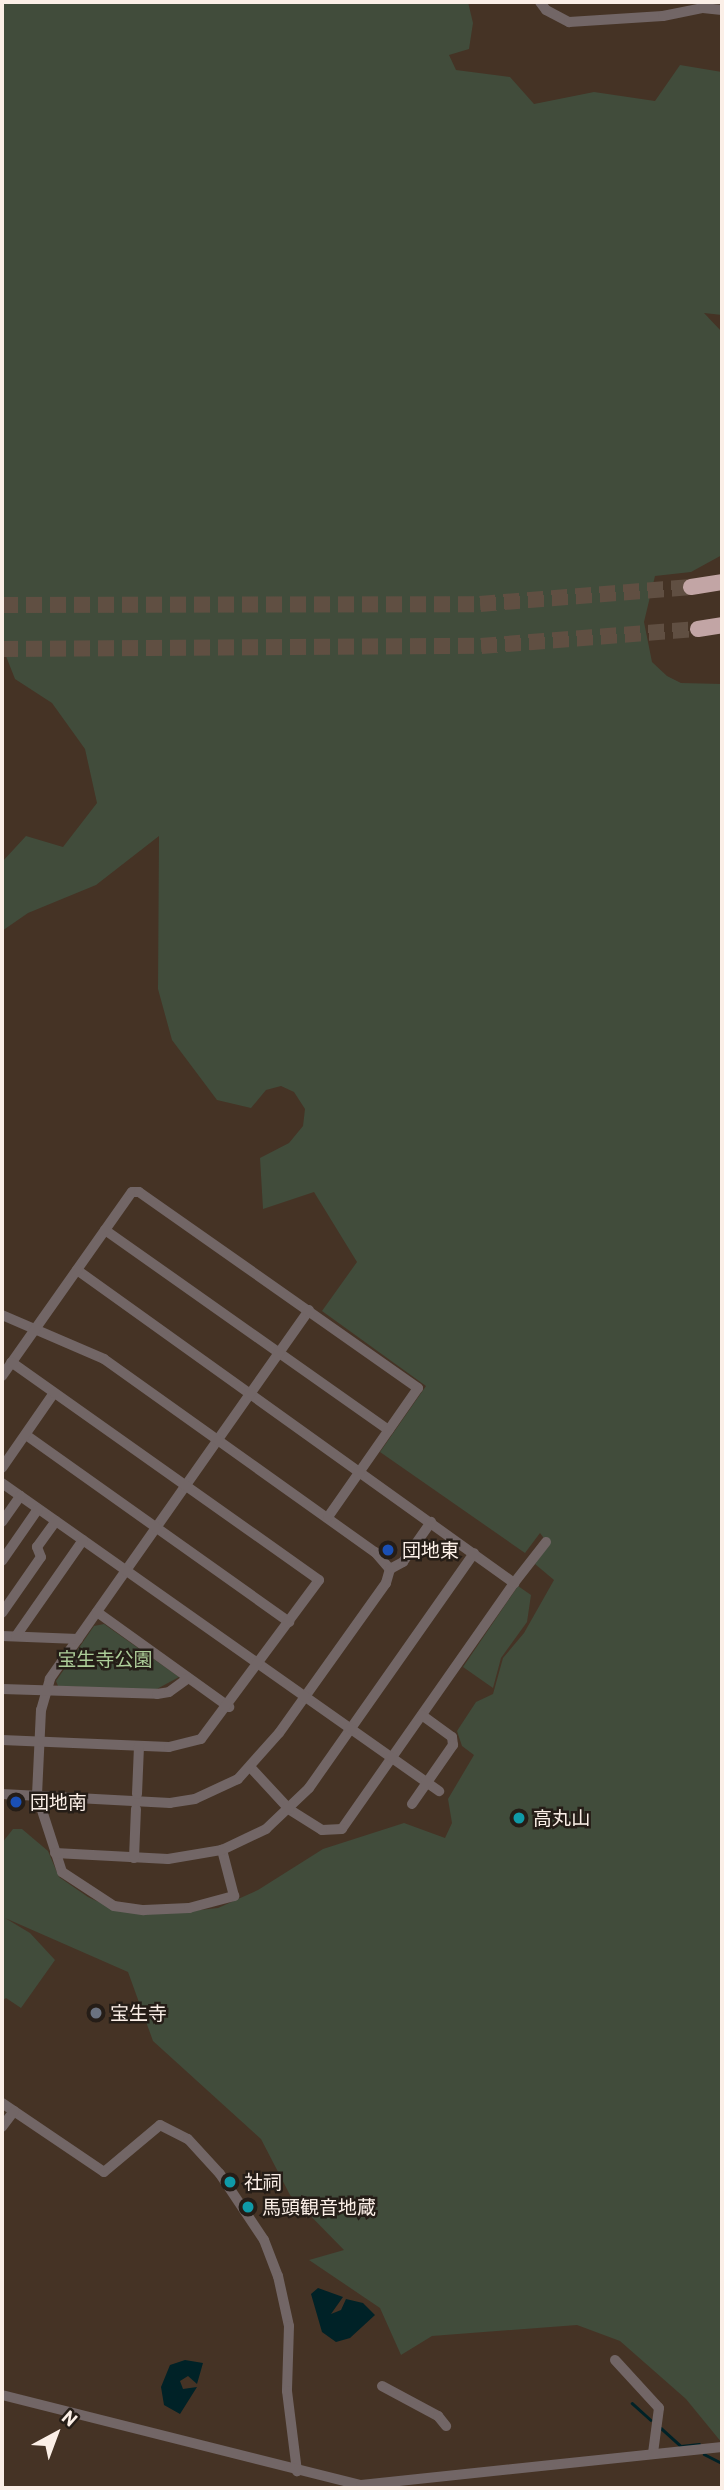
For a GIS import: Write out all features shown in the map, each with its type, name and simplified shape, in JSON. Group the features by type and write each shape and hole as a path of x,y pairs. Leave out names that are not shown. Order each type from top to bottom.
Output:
{"highway":[{"path":"691,587 722,582"},
{"path":"698,629 722,625"}],"street":[{"path":"540,2 546,10 569,22 663,16 702,8 722,10"},
{"path":"2,1376 132,1192 139,1192 418,1388 328,1517"},
{"path":"105,1230 389,1430"},
{"path":"77,1270 514,1583"},
{"path":"222,1850 234,1896 220,1902 164,1910 114,1906 90,1893 62,1872 37,1795 39,1741 45,1691 126,1570 309,1310"},
{"path":"2,1315 104,1359 328,1517 386,1560 390,1569 386,1583 251,1768 218,1791 170,1803 2,1794"},
{"path":"2,1740 169,1747 201,1739 229,1707 319,1580 11,1362"},
{"path":"2,1468 54,1393"},
{"path":"26,1434 289,1622"},
{"path":"2,1483 439,1791"},
{"path":"2,1522 20,1496"},
{"path":"2,1561 38,1509"},
{"path":"2,1613 41,1557 37,1547 56,1521"},
{"path":"390,1569 403,1562 431,1522"},
{"path":"16,1636 83,1540"},
{"path":"251,1768 289,1809 322,1830 342,1829 514,1583 546,1542"},
{"path":"55,1853 168,1858 222,1850 266,1829 289,1809 474,1553"},
{"path":"97,1612 229,1707"},
{"path":"2,1636 79,1639"},
{"path":"2,1689 157,1694 169,1692 188,1678"},
{"path":"412,1804 453,1745 452,1737 422,1715"},
{"path":"137,1794 139,1746"},
{"path":"134,1858 136,1809"},
{"path":"2,2103 104,2172 160,2125 188,2139 220,2174 264,2239 278,2276 289,2326 288,2391 297,2471"},
{"path":"2,2127 14,2111"},
{"path":"615,2360 659,2407 653,2453"},
{"path":"382,2386 438,2416 446,2426"},
{"path":"2,2395 344,2483 383,2484 722,2447"}],"green space":[{"path":"2,2 468,2 473,23 469,49 449,55 456,70 510,77 534,104 594,92 655,101 680,65 722,72 722,315 704,313 722,332 722,555 691,572 655,576 644,622 652,662 667,676 681,683 722,684 722,2443 686,2399 620,2341 577,2325 432,2336 401,2355 380,2308 309,2260 344,2250 290,2195 261,2139 153,2041 128,1972 5,1918 30,1933 55,1960 21,2008 6,1998 2,2001 2,1843 13,1829 22,1829 48,1851 59,1877 88,1897 116,1910 163,1914 218,1908 258,1890 323,1849 404,1823 445,1838 452,1823 448,1799 474,1755 462,1746 457,1731 476,1702 493,1694 503,1658 524,1633 554,1580 535,1564 549,1545 540,1533 525,1553 380,1452 426,1386 322,1311 357,1262 314,1192 263,1209 260,1158 289,1143 303,1126 305,1109 294,1092 281,1086 266,1090 251,1108 217,1100 172,1040 158,989 159,836 96,885 28,913 2,931 2,862 26,836 63,847 97,803 85,749 52,703 15,679 2,646"},
{"path":"518,1586 531,1595 527,1622 501,1658 493,1688 463,1667"},
{"name":"宝生寺公園","path":"104,1624 179,1677 155,1690 58,1686 56,1681 94,1626"}],"water":[{"path":"318,2288 343,2297 331,2314 341,2310 346,2299 363,2303 375,2315 350,2338 336,2342 322,2332 311,2294"},
{"path":"185,2360 203,2363 197,2384 188,2376 180,2381 183,2389 197,2387 180,2414 164,2405 161,2387 170,2365"}],"waterway":[{"path":"632,2403 651,2420"},
{"path":"661,2428 681,2446 699,2444"},
{"path":"704,2454 722,2463"}],"tunnel":[{"path":"2,605 480,604 691,587"},
{"path":"2,649 481,646 698,629"}],"place":[{"name":"団地東","path":"388,1550"},
{"name":"団地南","path":"16,1802"},
{"name":"高丸山","path":"519,1818"},
{"name":"宝生寺","path":"96,2013"},
{"name":"社祠","path":"230,2182"},
{"name":"馬頭観音地蔵","path":"248,2207"}]}
